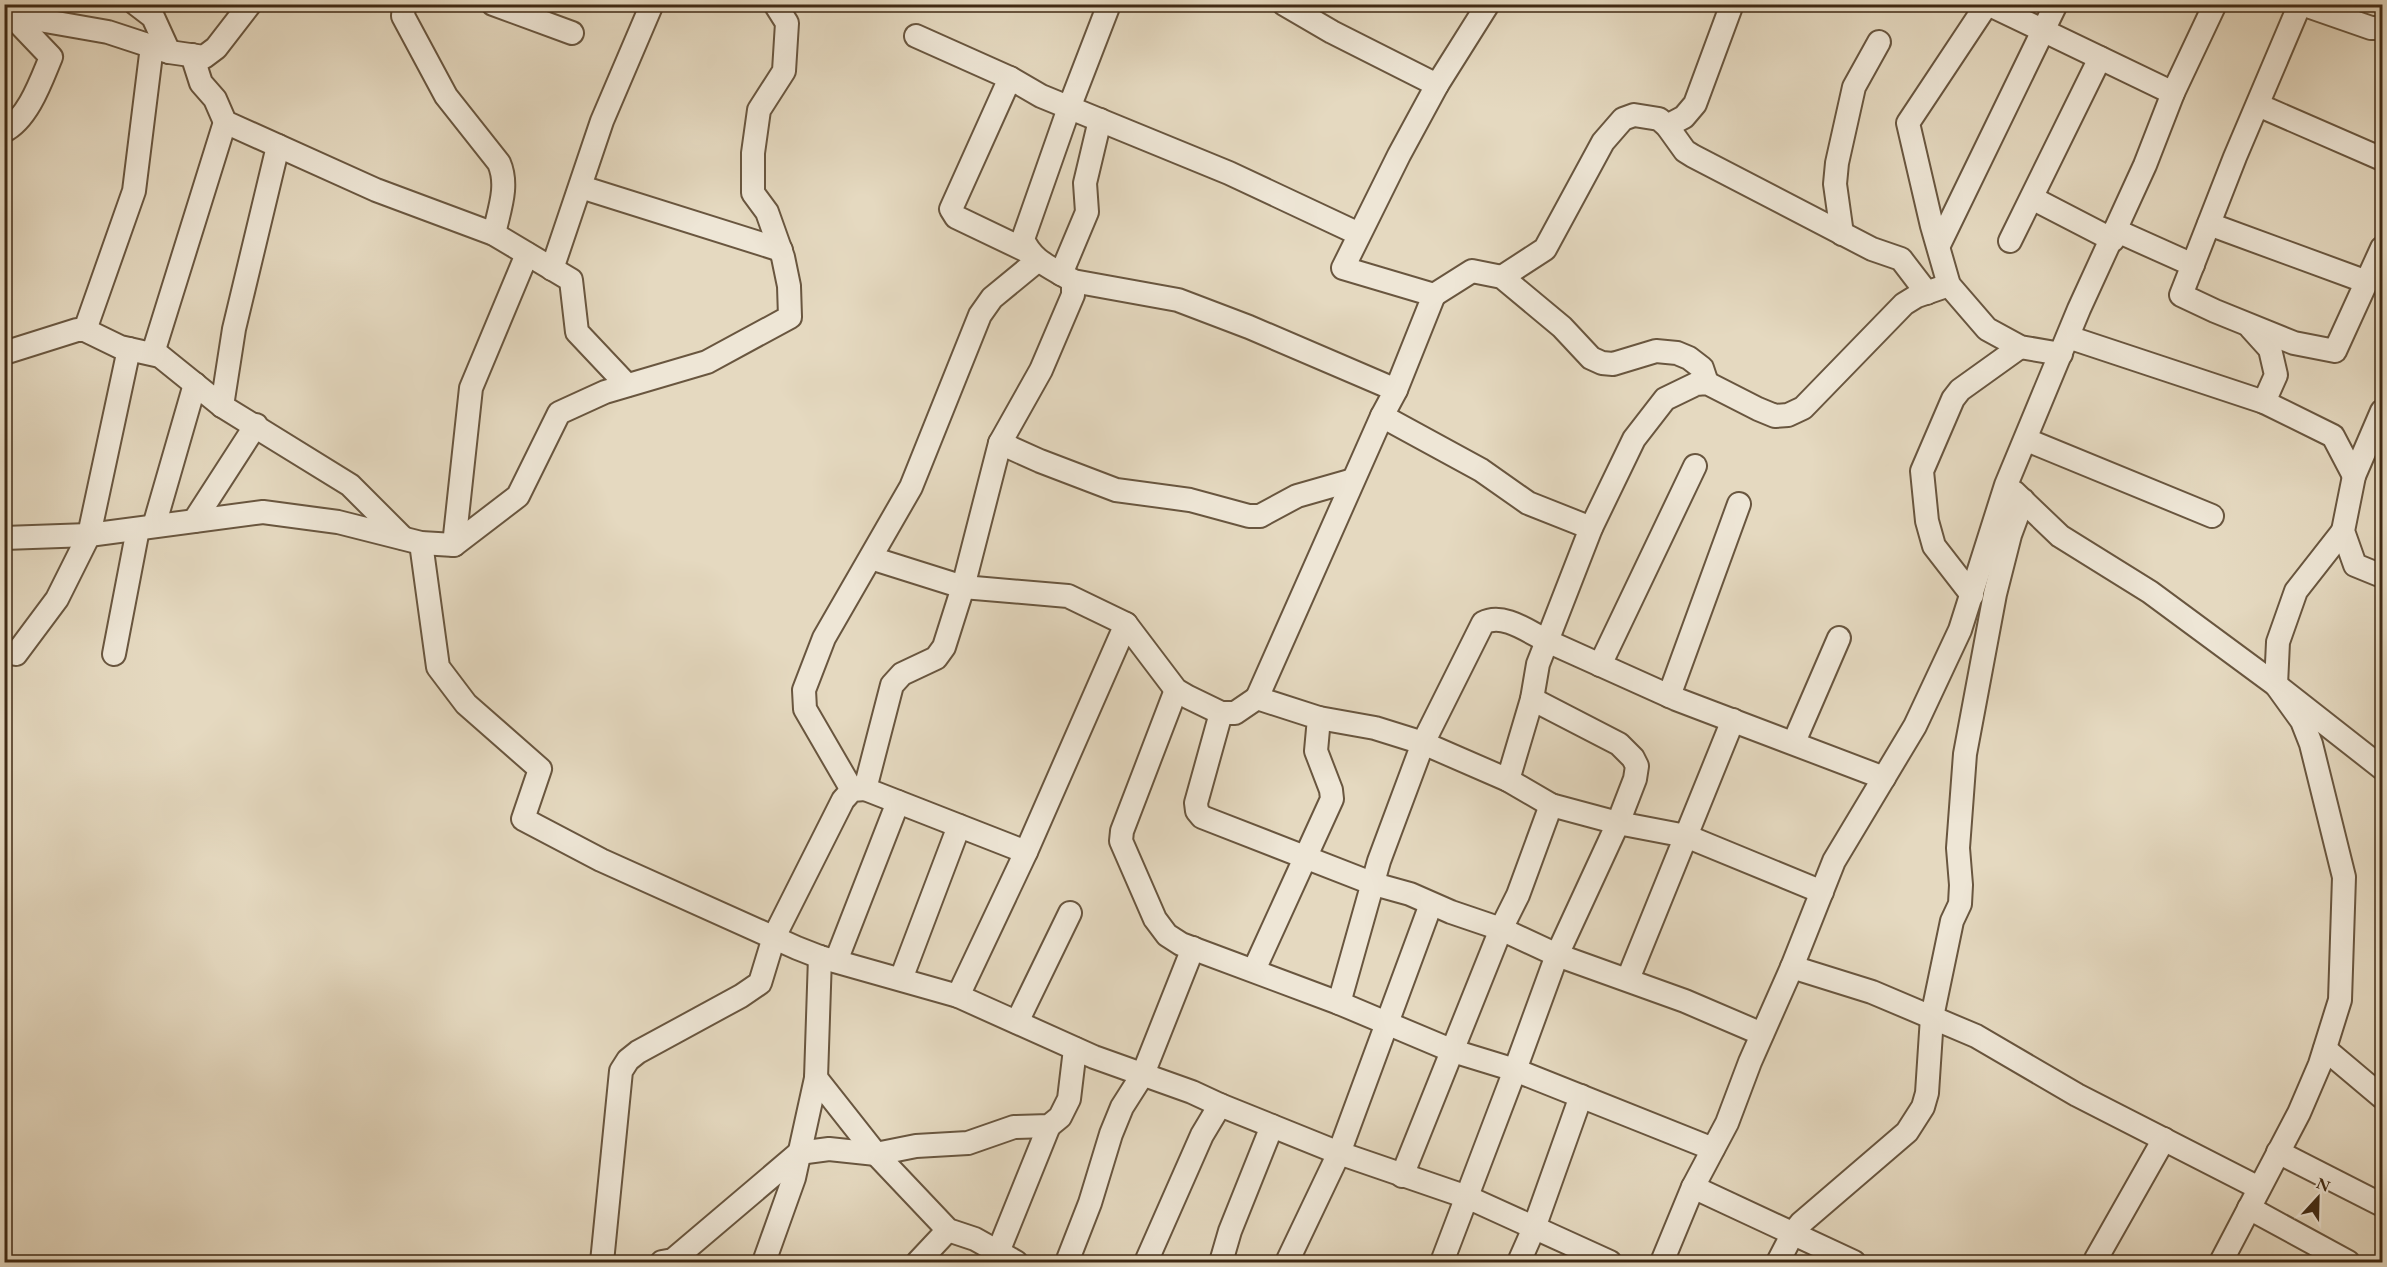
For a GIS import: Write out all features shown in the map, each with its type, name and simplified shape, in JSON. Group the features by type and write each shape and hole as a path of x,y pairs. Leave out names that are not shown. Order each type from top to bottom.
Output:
{"street":[{"path":"85,330 134,191 160,49 153,17 136,4"},
{"path":"9,14 108,32 160,49 204,57 216,48 250,4"},
{"path":"404,4 403,16 446,96 499,163 504,174 505,185 494,234"},
{"path":"493,4 572,33"},
{"path":"552,269 602,121 652,4"},
{"path":"4,538 89,535 263,512 338,522 412,541 454,545 518,496 559,412 604,392 707,362 790,317 789,286 781,250 767,212 753,193 753,153 759,110 784,71 787,23 774,4"},
{"path":"1284,4 1437,85"},
{"path":"1434,295 1343,268 1399,155 1437,85 1488,4"},
{"path":"1667,126 1684,117 1695,104 1732,4"},
{"path":"2173,93 1988,4 1908,123 1932,226 1949,285 1987,329 2020,347 2064,346 2265,402 2333,436 2354,476"},
{"path":"1939,245 2056,4"},
{"path":"1778,1263 1793,1233 1801,1223 1907,1132 1923,1107 1927,1093 1932,1017 1952,921 1960,904 1958,848 1965,754 1995,594 2010,535 2014,492 2026,440 2064,346 2145,165 2173,93 2215,4"},
{"path":"2382,28 2371,28 2301,4 2181,295 2294,343 2335,351 2382,248"},
{"path":"1032,256 1023,239 1106,6"},
{"path":"4,131 11,127 33,99 51,57 9,14"},
{"path":"916,36 1010,78 1041,96 1229,173 1359,234"},
{"path":"1842,234 1835,184 1837,163 1854,87 1879,42"},
{"path":"192,55 201,83 214,99 225,122 376,190 494,234 571,280 576,332 627,386"},
{"path":"2010,241 2100,58"},
{"path":"1010,78 951,209 956,217 1032,256 1067,277 1178,300 1249,327 1396,390"},
{"path":"2258,105 2382,159"},
{"path":"1502,277 1545,249 1603,142 1623,119 1634,115 1659,119 1685,151 1693,156 1872,249 1901,259 1927,293"},
{"path":"602,1263 621,1071 627,1060 752,990 760,983 774,937 843,800 858,789 892,685 902,674 936,658 944,647 963,587 1000,443 1041,370 1073,295 1067,277 1087,212 1085,183 1100,120"},
{"path":"153,353 225,122"},
{"path":"222,405 234,329 278,146"},
{"path":"580,188 781,250"},
{"path":"2032,198 2114,235 2193,265"},
{"path":"2209,224 2367,282"},
{"path":"454,545 471,388 527,254"},
{"path":"1026,852 898,802 858,789 805,709 804,690 824,638 911,487 980,315 992,298 1032,256"},
{"path":"871,558 963,587 1068,596 1126,624 1176,690 1221,713 1235,712 1257,698 1353,480 1396,390 1434,295 1473,271 1502,277 1562,327 1591,358 1602,363 1613,364 1656,351 1677,353 1689,358 1702,368 1707,383"},
{"path":"1508,780 1532,699 1538,664 1591,528 1634,439 1665,399 1696,384 1707,383 1775,416 1788,415 1803,408 1904,304 1949,285"},
{"path":"2248,324 2270,350 2276,375 2265,402"},
{"path":"4,353 77,330 85,330 114,345 153,353 160,356 222,405 350,485 412,541 438,667 466,704 540,769 523,819 601,860 774,937 828,959 958,996 1075,1049 1192,1092 1272,1126 1402,1176 1467,1197 1610,1263"},
{"path":"1972,595 1934,546 1927,521 1922,471 1953,399 1960,390 2020,347"},
{"path":"16,654 57,599 89,535 129,349"},
{"path":"114,654 146,527 195,384"},
{"path":"2381,571 2355,565 2343,531 2354,476 2382,411"},
{"path":"1382,416 1481,470 1528,503 1591,528"},
{"path":"194,521 256,425"},
{"path":"2026,440 2212,516"},
{"path":"1000,443 1116,490 1190,500 1250,516 1260,516 1297,496 1353,480"},
{"path":"1600,665 1695,466"},
{"path":"1662,1263 1693,1187 1726,1123 1834,861 1915,726 1959,630 2014,492"},
{"path":"2014,492 2060,536 2145,589 2276,685 2382,768"},
{"path":"1670,696 1739,504"},
{"path":"2221,1263 2299,1113 2325,1049 2340,1000 2344,877 2311,744 2301,721 2276,685 2278,642 2296,591 2343,531"},
{"path":"1339,1003 1379,861 1423,743 1483,623 1490,619 1506,621 1670,696 1884,777"},
{"path":"958,996 1026,852 1126,624"},
{"path":"1794,742 1839,638"},
{"path":"1176,690 1122,831 1121,841 1160,928 1181,944 1339,1003 1453,1051 1515,1070 1713,1149"},
{"path":"1257,698 1319,718 1376,728 1423,743 1508,780 1551,805 1618,823 1686,836 1822,892"},
{"path":"1442,1263 1557,954 1618,823 1635,779 1637,766 1634,758 1619,744 1532,699"},
{"path":"1221,713 1196,803 1197,811 1203,817 1374,884 1410,894 1501,929 1557,954 1685,1001 1762,1034"},
{"path":"1254,970 1332,799 1331,790 1316,751 1319,718"},
{"path":"1628,979 1733,720"},
{"path":"764,1263 794,1178 816,1078 828,959 898,802"},
{"path":"1402,1176 1501,929 1518,895 1551,805"},
{"path":"901,980 959,826"},
{"path":"1287,1263 1339,1152 1431,904"},
{"path":"1017,1022 1070,913"},
{"path":"1067,1263 1122,1107 1143,1074 1193,948"},
{"path":"1792,967 1872,992 1976,1036 2078,1095 2163,1139 2348,1263"},
{"path":"816,1078 876,1155 948,1230 975,1239 1003,1259 1049,1126 1060,1117 1069,1099 1075,1049"},
{"path":"2325,1049 2382,1097"},
{"path":"1519,1263 1534,1228 1581,1096"},
{"path":"1146,1263 1202,1135 1220,1105"},
{"path":"662,1263 673,1260 799,1153 829,1149 876,1155 916,1146 968,1143 1014,1127 1049,1126"},
{"path":"1221,1263 1230,1231 1272,1126"},
{"path":"2096,1259 2163,1139"},
{"path":"2278,1152 2382,1205"},
{"path":"1693,1187 1854,1263"},
{"path":"918,1263 948,1230"}]}
